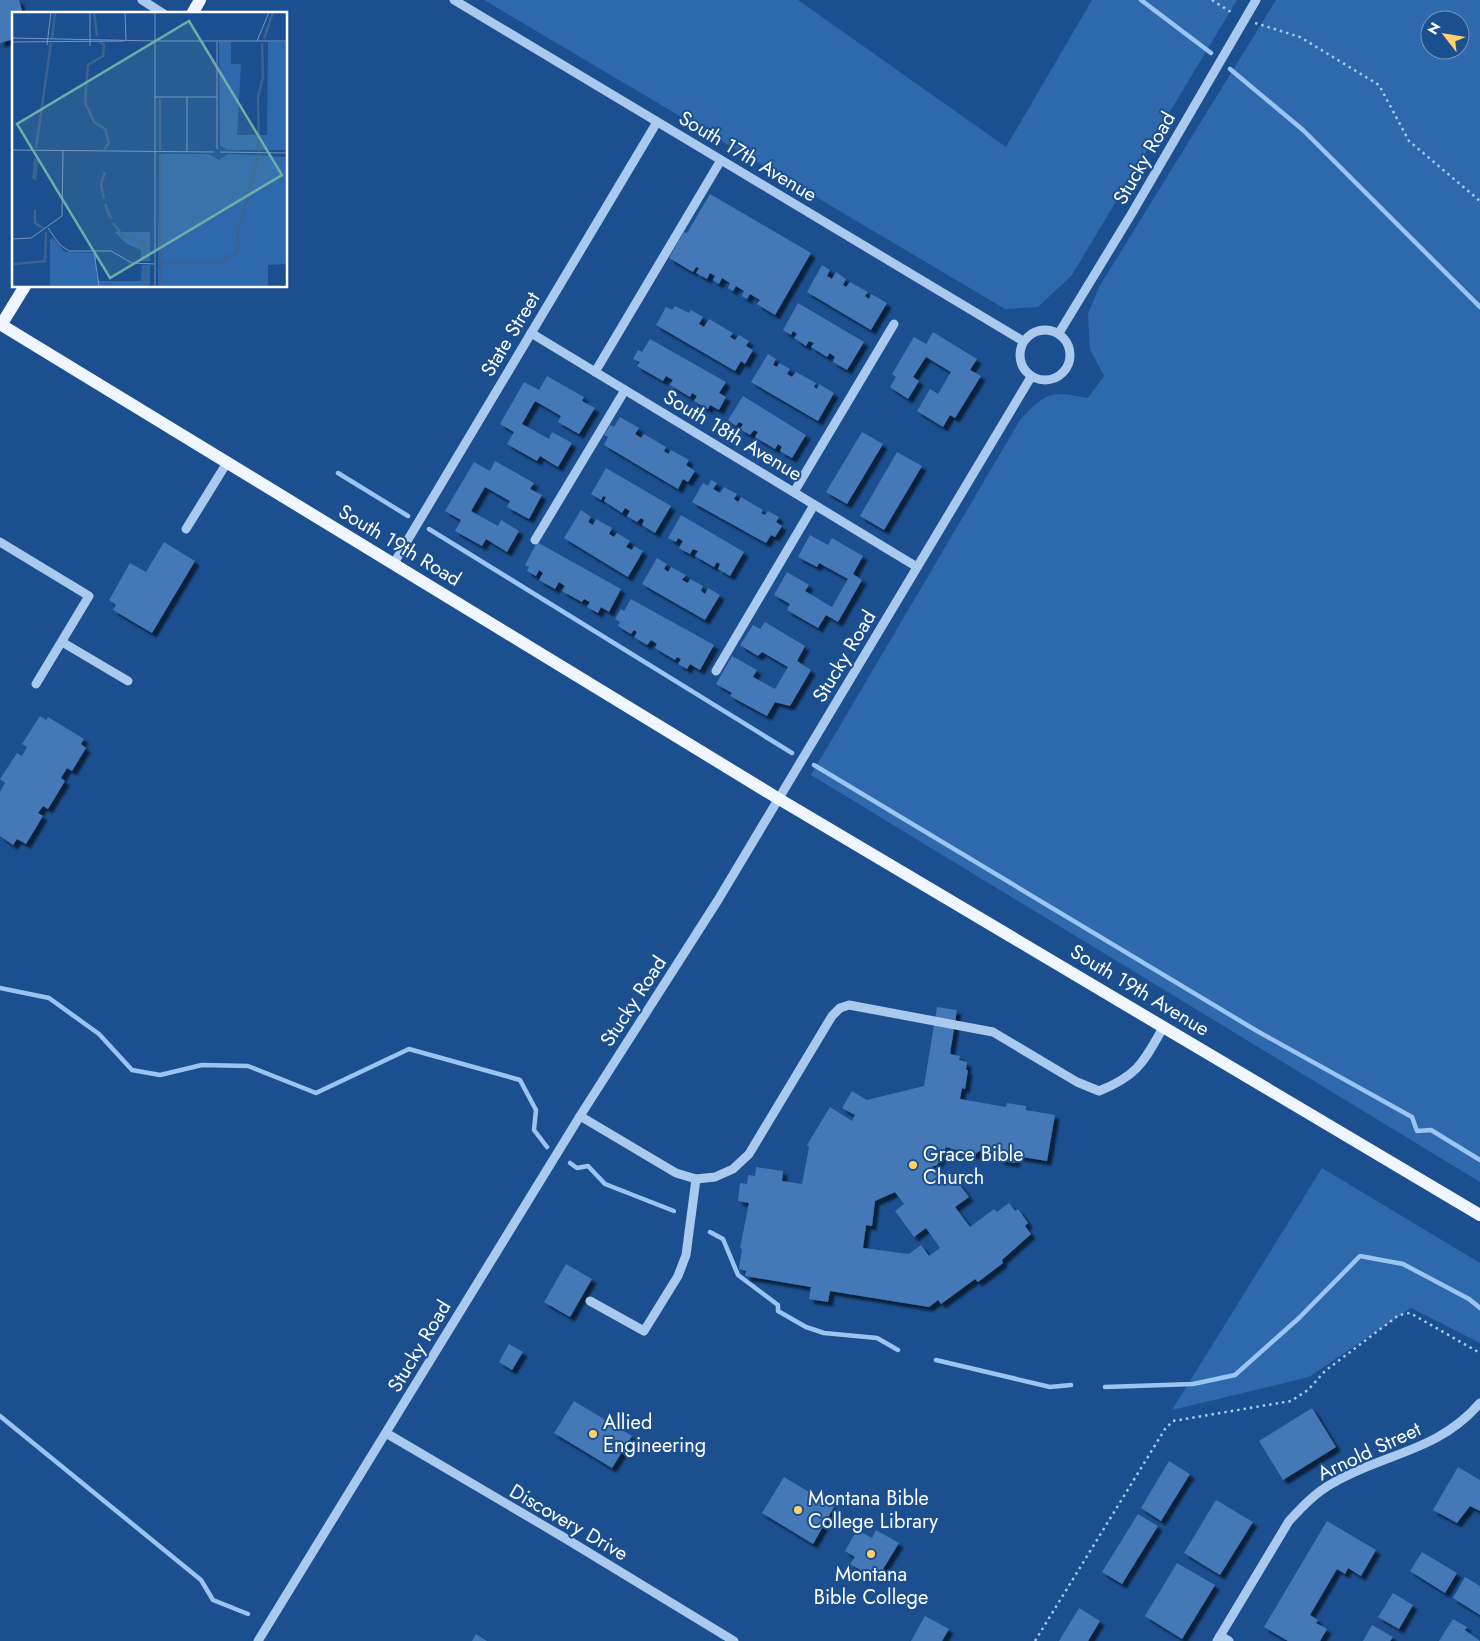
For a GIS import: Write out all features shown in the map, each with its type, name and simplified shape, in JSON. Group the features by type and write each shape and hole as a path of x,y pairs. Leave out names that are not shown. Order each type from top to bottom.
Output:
{"main road":[{"path":"193,12 200,0"},
{"path":"0,325 24,288"},
{"name":"South 19th Road","path":"0,325 779,799"},
{"name":"South 19th Avenue","path":"779,799 1480,1215"}],"street":[{"path":"142,0 161,12"},
{"name":"South 17th Avenue","path":"454,0 1023,342"},
{"name":"Stucky Road","path":"1059,333 1256,0"},
{"name":"State Street","path":"394,563 657,122"},
{"path":"595,372 721,160"},
{"path":"794,492 894,324"},
{"path":"1046,330 1059,333 1070,348 1069,365 1057,378 1040,380 1031,377 1021,363 1020,354 1023,342 1038,331 1046,330"},
{"name":"South 18th Avenue","path":"531,333 917,568"},
{"name":"Stucky Road","path":"258,1641 580,1116 713,908 1031,377"},
{"path":"535,540 625,390"},
{"path":"186,530 228,462"},
{"path":"716,671 814,505"},
{"path":"0,542 89,596 36,684"},
{"path":"62,642 128,681"},
{"path":"580,1116 676,1173 696,1179 715,1177 733,1169 749,1154 832,1016 840,1008 849,1004 993,1032 1077,1082 1100,1091 1123,1081 1141,1065 1164,1026"},
{"path":"590,1301 644,1332 678,1276 686,1255 696,1179"},
{"name":"Arnold Street","path":"1218,1638 1289,1521 1305,1504 1333,1483 1441,1437 1465,1420 1480,1403"},
{"name":"Discovery Drive","path":"386,1433 563,1537 734,1641"},
{"path":"1218,1638 1229,1641"}],"path":[{"path":"1212,0 1245,20 1300,37 1379,85 1409,141 1480,201"},
{"path":"1035,1641 1165,1430 1173,1421 1291,1401 1308,1390 1324,1371 1399,1315 1410,1313 1480,1353"}],"shaded area":[{"path":"484,0 798,0 1006,147 1092,0 1237,0 1072,275 1038,307 1005,309"},
{"path":"1276,0 1480,0 1480,1182 811,775 1020,420 1037,403 1050,396 1066,394 1088,398 1104,376 1090,349 1088,314 1099,287"},
{"path":"1322,1168 1480,1263 1480,1343 1411,1308 1309,1377 1172,1410"}],"building":[{"path":"0,0 19,0 22,12 12,12 12,40 0,43"},
{"path":"710,194 811,253 775,315 757,304 760,300 750,294 747,299 742,296 744,291 736,286 733,291 728,288 730,283 722,278 719,284 713,280 715,276 710,273 707,279 696,273 699,268 696,267 693,272 669,258 684,232 687,233"},
{"path":"822,265 830,270 827,276 832,279 836,272 846,279 843,285 846,287 850,282 868,292 865,296 869,299 871,294 887,303 871,330 807,292"},
{"path":"798,303 864,342 847,370 833,362 835,357 830,353 827,357 811,347 814,343 809,341 806,346 794,338 797,334 793,331 791,335 783,330"},
{"path":"675,306 689,313 691,310 703,317 699,324 704,327 709,319 733,333 730,337 735,340 739,335 749,341 746,346 753,350 745,364 741,361 735,371 656,325 666,307 672,310"},
{"path":"933,332 977,359 970,370 981,376 955,418 950,415 943,427 917,411 930,389 938,394 951,372 926,357 913,377 919,381 908,399 890,387 896,377 892,374 914,337 926,344"},
{"path":"650,339 726,382 719,393 726,397 719,410 710,405 708,409 694,401 697,396 692,393 690,397 670,385 673,380 666,376 663,381 637,366 640,362 633,359 638,350 642,352"},
{"path":"768,354 776,359 773,365 777,367 779,363 790,369 787,374 792,377 796,372 816,383 814,387 817,389 819,384 834,393 818,421 751,382"},
{"path":"547,376 584,397 582,401 595,408 579,434 558,422 561,416 535,401 522,424 549,439 552,432 572,443 558,467 540,456 537,461 507,444 514,432 500,424 524,382 539,390"},
{"path":"743,396 806,435 792,458 780,451 782,447 778,444 775,449 755,437 758,432 754,430 750,435 740,429 743,424 739,422 736,426 728,420"},
{"path":"620,417 639,428 635,434 641,438 644,434 666,447 664,451 668,454 671,450 689,460 686,465 695,471 688,482 683,479 678,489 604,445 608,437 604,435 610,425 614,427"},
{"path":"862,432 883,444 847,504 826,492"},
{"path":"897,452 922,466 884,530 860,516"},
{"path":"495,461 534,483 530,489 542,495 529,519 507,507 510,501 485,487 471,511 498,526 501,520 519,531 507,552 486,539 482,546 455,531 461,520 445,511 474,462 490,471"},
{"path":"606,468 671,506 655,533 642,525 644,520 641,518 637,522 627,516 630,511 625,508 622,513 604,501 606,497 603,496 601,500 591,494"},
{"path":"711,480 717,483 713,489 720,493 724,487 737,494 734,499 738,502 741,497 763,510 761,513 765,515 768,511 779,517 776,522 782,526 775,537 771,535 766,543 692,502 703,483 708,486"},
{"path":"581,510 591,517 588,522 593,525 596,519 612,528 609,534 614,537 617,533 630,541 626,547 632,550 634,546 643,551 628,577 564,538"},
{"path":"681,515 744,552 730,576 718,569 720,564 717,562 714,567 695,556 698,551 693,549 690,554 679,548 683,541 678,538 676,542 668,538"},
{"path":"810,535 828,545 832,538 863,556 853,574 862,580 838,622 826,615 818,628 787,610 790,604 774,595 787,572 809,585 805,591 832,607 848,579 819,563 817,567 798,557"},
{"path":"164,542 195,561 152,633 113,610 116,605 109,600 130,563 146,572"},
{"path":"537,542 621,589 609,612 601,607 598,613 587,607 590,602 584,599 582,602 562,591 565,586 559,582 555,589 539,580 543,573 539,570 536,576 527,571 529,567 525,565"},
{"path":"657,558 667,564 664,569 668,572 671,567 686,575 682,580 688,583 690,579 703,586 701,591 705,594 708,588 720,595 705,620 642,584"},
{"path":"631,599 714,645 700,670 690,664 687,669 678,664 681,659 677,657 675,660 655,648 657,644 651,640 647,645 634,637 637,632 634,630 631,634 618,626 620,622 615,619 621,609 624,611"},
{"path":"765,622 805,646 797,661 811,670 790,706 775,702 767,716 730,696 732,693 716,684 732,656 757,670 753,677 775,689 788,667 762,652 758,656 740,645 753,625 760,629"},
{"path":"40,716 46,720 48,717 84,739 81,744 86,748 72,771 67,768 61,778 65,781 48,809 43,806 38,813 43,816 26,844 17,839 13,845 0,836 0,792 5,783 0,779 17,753 22,756 27,747 22,744"},
{"path":"937,1007 957,1010 950,1054 960,1056 959,1060 967,1062 966,1070 968,1070 965,1089 962,1088 960,1099 1006,1107 1007,1103 1026,1106 1026,1110 1055,1115 1047,1161 1016,1156 1015,1163 999,1160 1000,1153 981,1150 974,1155 946,1147 937,1165 931,1167 940,1179 949,1171 969,1197 955,1207 970,1227 994,1209 997,1212 1009,1203 1015,1211 1018,1209 1028,1223 1025,1226 1031,1234 1002,1260 1003,1263 978,1282 975,1279 941,1304 938,1300 929,1307 830,1291 828,1302 809,1299 811,1287 745,1276 746,1271 739,1269 742,1249 740,1248 749,1203 738,1201 740,1183 747,1184 748,1175 755,1176 756,1167 783,1171 782,1181 802,1184 809,1147 807,1145 830,1107 852,1121 855,1115 842,1108 852,1091 867,1100 924,1086","holes":["895,1192 904,1204 895,1211 914,1237 926,1228 940,1248 929,1256 921,1245 909,1254 863,1248 866,1225 872,1226 875,1201"]},
{"path":"566,1264 592,1279 570,1317 544,1302"},
{"path":"509,1344 523,1352 512,1370 499,1362"},
{"name":"Allied Engineering","path":"574,1401 632,1436 612,1468 554,1433"},
{"path":"1312,1408 1336,1447 1283,1480 1259,1441"},
{"path":"1169,1461 1190,1474 1161,1521 1141,1508"},
{"path":"1458,1467 1480,1480 1480,1511 1470,1506 1457,1523 1433,1510"},
{"name":"Montana Bible College Library","path":"784,1477 834,1507 813,1544 762,1513"},
{"path":"1216,1500 1253,1522 1220,1575 1184,1553"},
{"path":"1138,1514 1158,1526 1122,1584 1102,1572"},
{"path":"1327,1521 1376,1550 1361,1576 1348,1568 1345,1574 1337,1569 1310,1615 1318,1620 1316,1623 1327,1629 1320,1641 1288,1641 1264,1627"},
{"name":"Montana Bible College","path":"857,1530 872,1538 876,1530 899,1543 877,1579 850,1564 855,1557 845,1551"},
{"path":"1422,1552 1457,1573 1445,1593 1410,1571"},
{"path":"1177,1563 1215,1585 1182,1639 1145,1616"},
{"path":"1465,1577 1480,1586 1480,1615 1453,1598"},
{"path":"1393,1593 1413,1605 1399,1629 1378,1617"},
{"path":"1079,1608 1100,1621 1088,1641 1059,1641"},
{"name":"Montana Bible College","path":"925,1616 949,1629 942,1641 911,1641"},
{"path":"1453,1619 1467,1627 1465,1630 1480,1641 1439,1641"},
{"path":"1372,1625 1393,1637 1390,1641 1363,1641"},
{"path":"476,1634 487,1641 472,1641"}],"waterway":[{"path":"1141,0 1211,53"},
{"path":"1230,69 1303,130 1480,307"},
{"path":"338,473 408,516"},
{"path":"429,529 792,753"},
{"path":"814,765 1257,1031 1412,1117 1417,1131 1431,1130 1480,1160"},
{"path":"0,988 49,998 99,1034 132,1070 160,1075 202,1065 248,1066 316,1093 409,1049 520,1080 536,1110 534,1130 547,1147"},
{"path":"570,1163 577,1168 588,1166 605,1184 674,1211"},
{"path":"710,1232 723,1239 738,1275 778,1305 778,1311 806,1327 824,1333 877,1338 898,1350"},
{"path":"1105,1387 1193,1384 1235,1375 1299,1318 1360,1256 1403,1264 1469,1299 1480,1308"},
{"path":"936,1360 1050,1387 1071,1385"},
{"path":"0,1416 201,1580 213,1600 248,1614"}],"place":[{"name":"Grace Bible Church","path":"913,1165"},
{"name":"Allied Engineering","path":"593,1434"},
{"name":"Montana Bible College Library","path":"798,1510"},
{"name":"Montana Bible College","path":"871,1554"}]}
